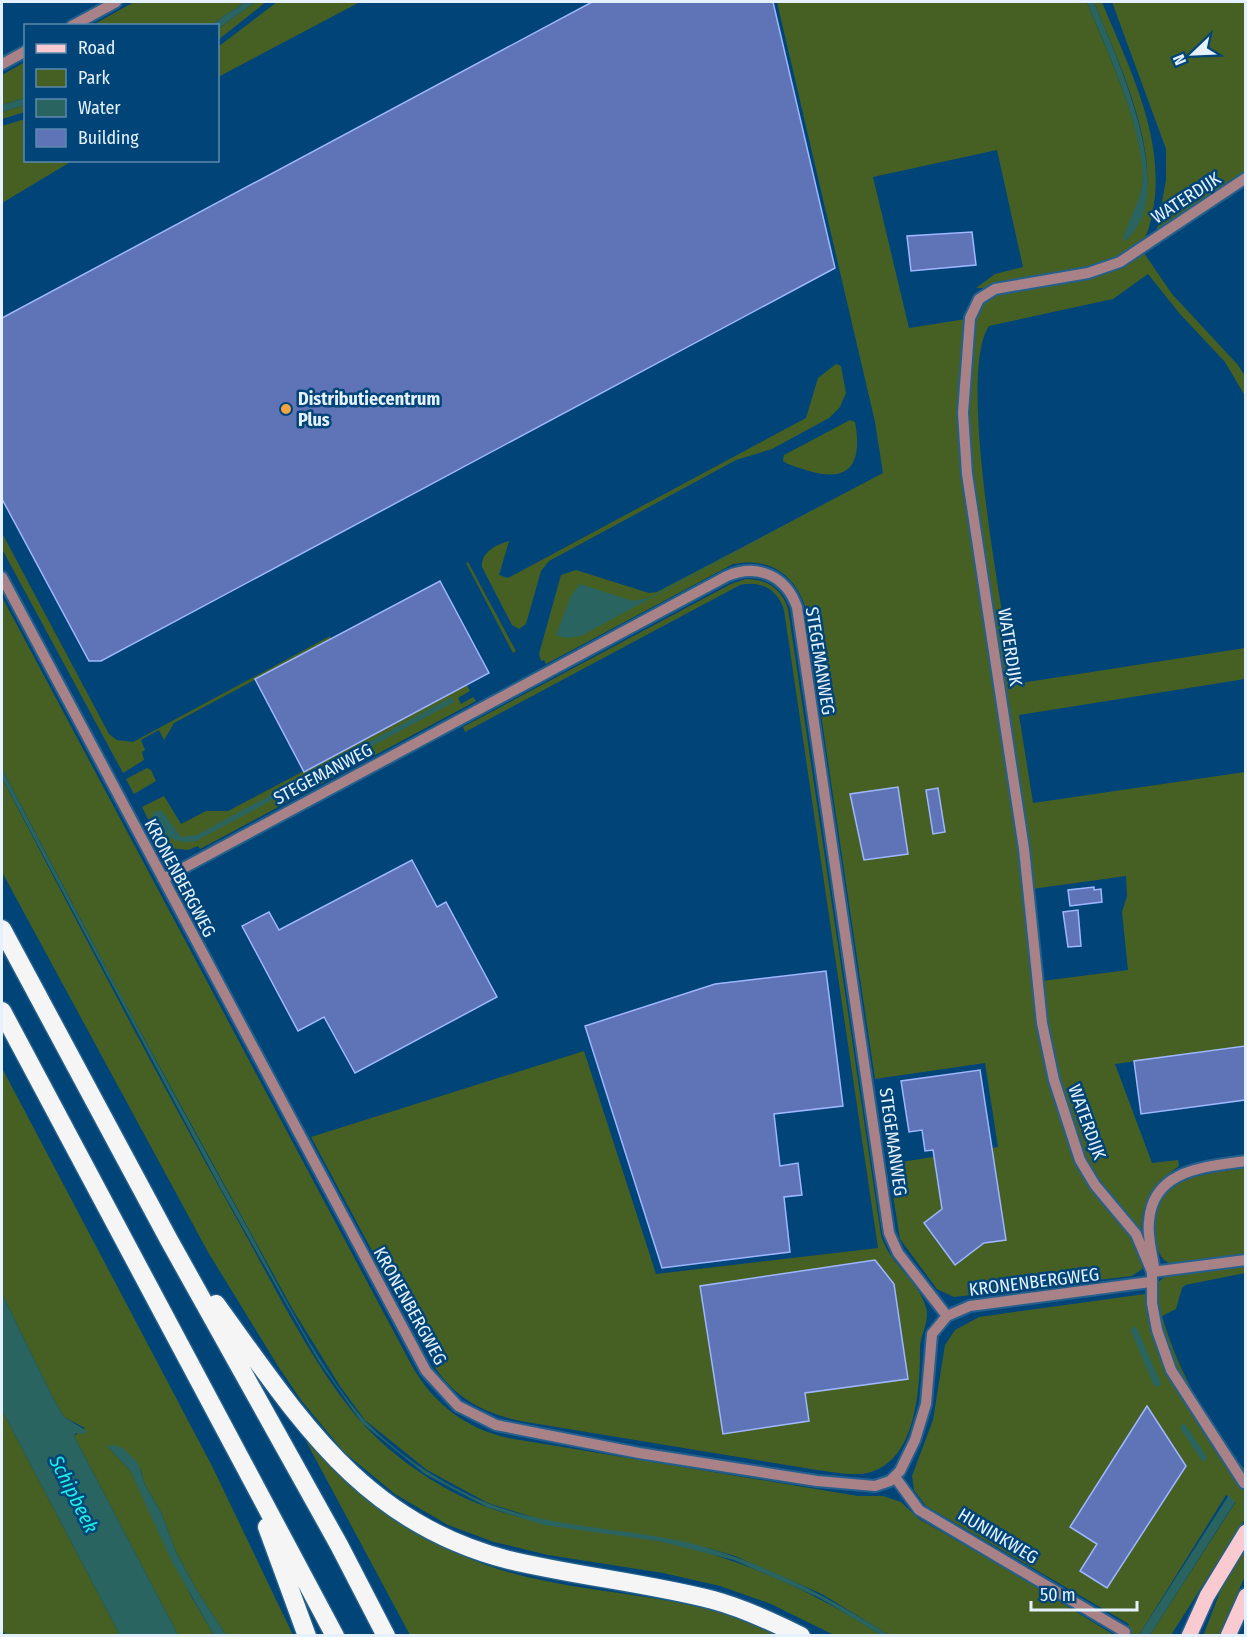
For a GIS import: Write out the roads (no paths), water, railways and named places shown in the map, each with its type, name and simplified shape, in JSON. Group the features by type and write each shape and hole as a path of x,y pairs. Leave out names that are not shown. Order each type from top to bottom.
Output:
{"highway":[{"path":"2,929 169,1240 339,1545 386,1635"},
{"path":"2,1011 335,1635"},
{"path":"169,1240 305,1426 353,1476 411,1519 462,1545 509,1560 715,1601 770,1620 801,1635"},
{"path":"250,1476 296,1613 307,1635"}],"main road":[{"path":"1189,1635 1207,1596 1245,1532"},
{"path":"1228,1635 1245,1596"}],"street":[{"path":"76,24 116,2"},
{"path":"2,64 24,52"},
{"name":"WATERDIJK","path":"1244,1483 1224,1456 1171,1370 1157,1330 1151,1277 1136,1234 1095,1185 1080,1160 1048,1056 1042,1023 1024,849 964,446 966,354 972,311 984,294 1002,286 1088,273 1119,262 1245,178"},
{"name":"STEGEMANWEG","path":"163,879 727,576 755,570 773,576 788,590 797,607 890,1233 898,1253 947,1316"},
{"name":"KRONENBERGWEG","path":"2,577 426,1371 458,1406 496,1425 639,1453 867,1487 883,1484 895,1478"},
{"path":"1245,1161 1190,1170 1174,1177 1161,1189 1150,1210 1149,1221 1154,1267 1151,1277 1245,1260"},
{"name":"KRONENBERGWEG","path":"947,1316 970,1306 1151,1277"},
{"path":"895,1478 904,1466 922,1420 929,1386 932,1334 947,1316"},
{"name":"HUNINKWEG","path":"895,1478 919,1510 1125,1632"}],"water":[{"path":"245,2 255,2 219,28 219,24 212,24"},
{"path":"1087,2 1094,2 1116,56 1139,125 1146,161 1147,193 1140,221 1123,242 1142,186 1139,143 1124,93"},
{"path":"24,98 24,105 2,112 2,105"},
{"path":"865,482 581,636 566,638 556,635 571,596 580,584 633,601 649,598"},
{"path":"452,697 454,702 196,841 175,840 160,828 152,815 156,811 162,811 181,837 197,835"},
{"path":"2,769 292,1312 338,1387 380,1435 408,1458 440,1479 497,1507 576,1525 685,1542 740,1558 791,1580 889,1635 881,1635 820,1598 734,1560 658,1541 544,1525 487,1507 425,1474 362,1423 318,1360 221,1189 2,778"},
{"name":"Schipbeek","path":"2,1294 64,1417 87,1431 84,1434 76,1433 74,1436 178,1635 120,1635 2,1410"},
{"path":"1133,1326 1137,1328 1160,1386 1154,1386 1131,1331"},
{"path":"1185,1424 1207,1457 1205,1461 1202,1461 1181,1429 1181,1425"},
{"path":"114,1445 123,1448 138,1463 145,1485 161,1512 176,1552 196,1589 226,1635 214,1635 172,1562 130,1470 107,1446"},
{"path":"1229,1495 1235,1502 1150,1635 1139,1635"}],"place":[{"name":"Distributiecentrum Plus","path":"286,409"}]}
